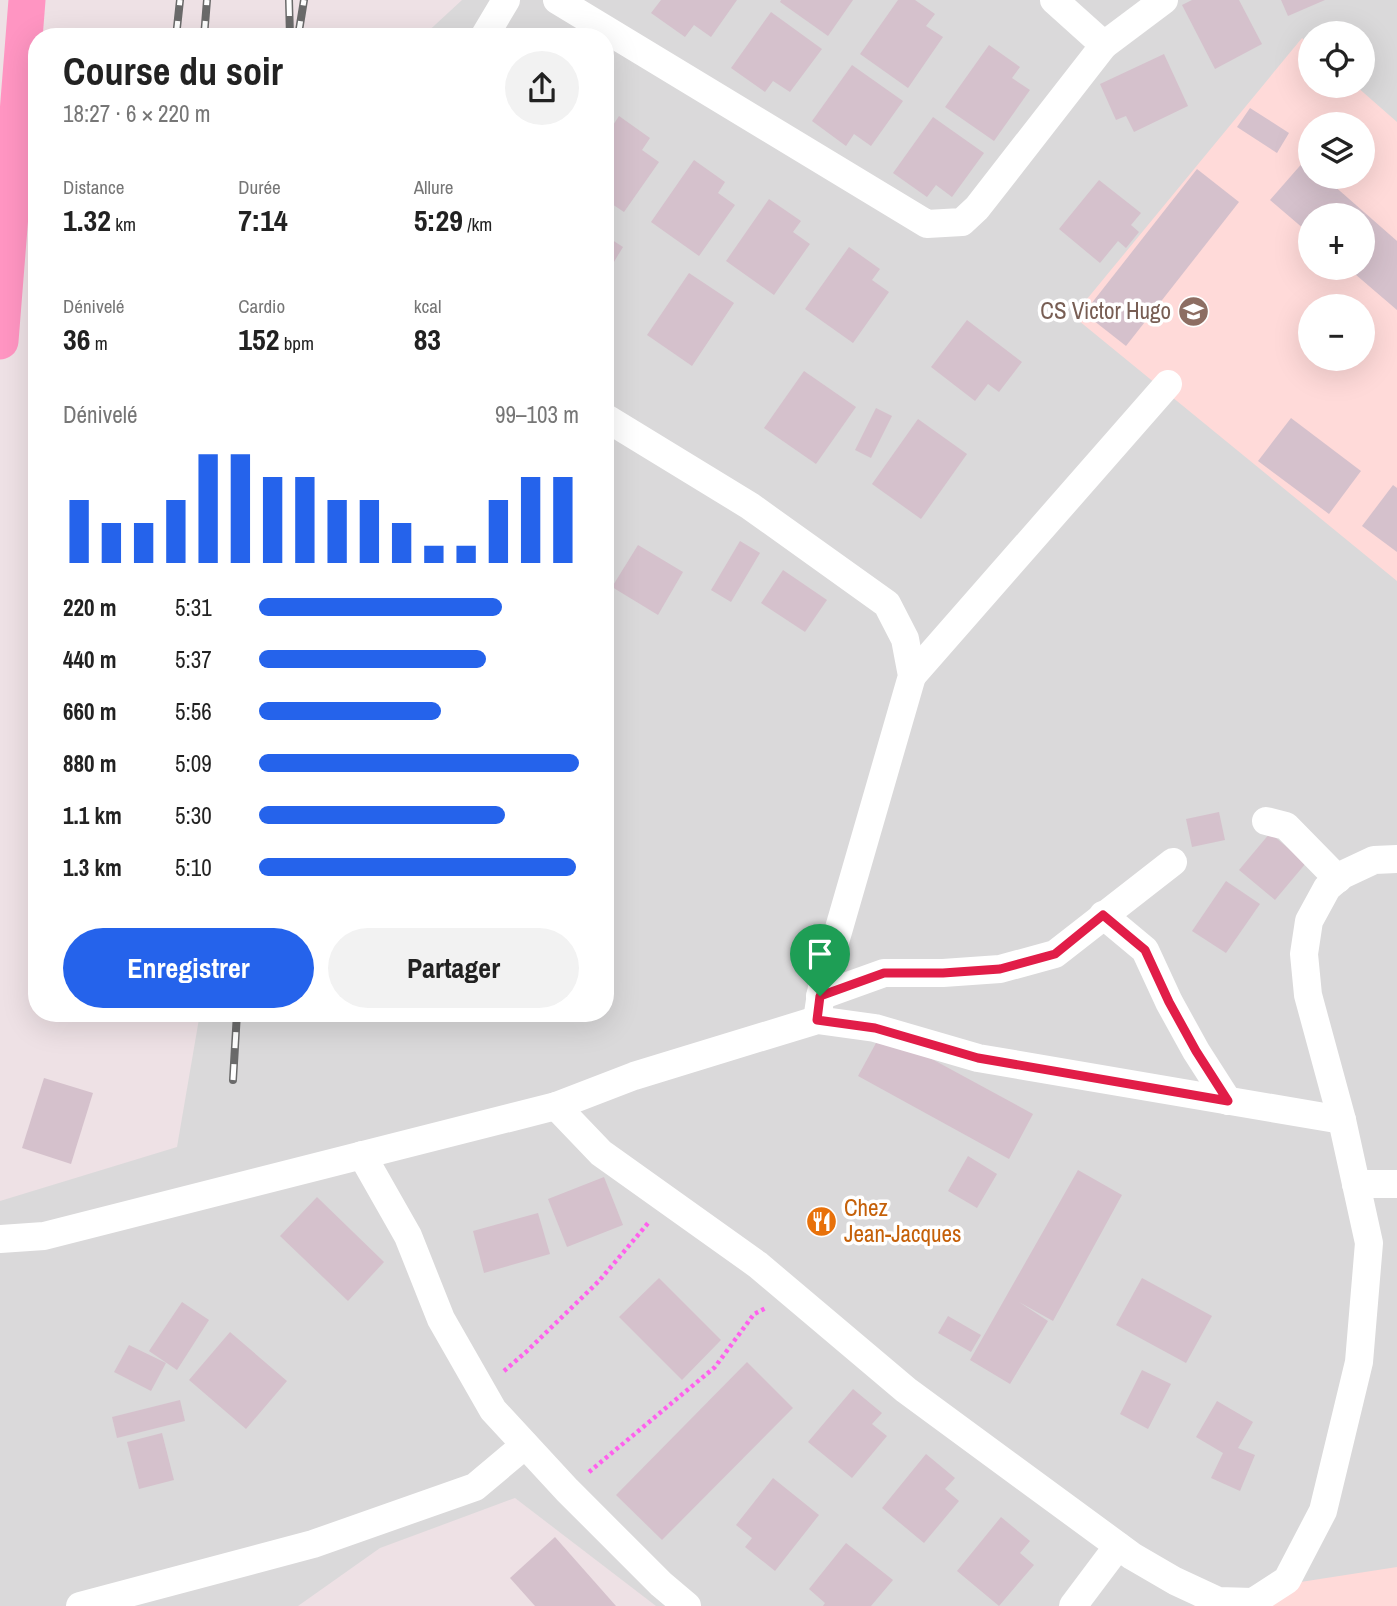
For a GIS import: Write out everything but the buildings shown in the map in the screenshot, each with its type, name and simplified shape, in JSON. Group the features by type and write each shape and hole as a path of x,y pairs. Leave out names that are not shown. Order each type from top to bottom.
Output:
{"main road":[{"path":"0,341 27,0"}],"street":[{"path":"489,28 506,0"},
{"path":"557,0 603,28"},
{"path":"1054,0 1104,45"},
{"path":"614,35 927,224 962,222 977,208 1104,45 1164,0"},
{"path":"818,1008 912,676 1168,384"},
{"path":"614,423 750,506 887,604 905,639 912,676"},
{"path":"1266,821 1286,826 1338,879"},
{"path":"556,1106 601,1153 758,1265 906,1390 1118,1546 1175,1581 1218,1601 1254,1602 1287,1580 1323,1511 1359,1362 1369,1243 1342,1120 1308,995 1304,954 1309,921 1327,888 1338,879 1374,860 1397,859"},
{"path":"0,1239 44,1236 556,1106 818,1008 884,973 1000,969 1055,954 1173,862"},
{"path":"1103,915 1145,950 1175,1014 1228,1101"},
{"path":"818,1008 978,1058 1342,1120"},
{"path":"362,1154 408,1236 441,1319 494,1410 567,1490 660,1584 687,1606"},
{"path":"1356,1184 1397,1184"},
{"path":"80,1606 313,1544 475,1486 525,1445"},
{"path":"1073,1606 1118,1546"}],"path":[{"path":"481,1389 526,1352 598,1281 668,1201"},
{"path":"567,1490 715,1367 754,1314 792,1294"}],"shaded area":[{"path":"462,0 1397,0 1397,1606 656,1606 515,1498 380,1548 298,1606 0,1606 0,1201 177,1147 198,1022 614,1022 614,28 432,28"},
{"name":"CS Victor Hugo","path":"1298,43 1298,98 1370,98 1397,122 1397,581 1073,316"},
{"path":"1397,1567 1397,1606 1193,1606 1218,1595"}],"railway":[{"path":"177,28 180,0"},
{"path":"205,28 207,0"},
{"path":"289,0 290,28"},
{"path":"299,28 304,0"},
{"path":"233,1080 236,1022"}],"place":[{"name":"CS Victor Hugo","path":"1194,311"},
{"name":"Chez Jean-Jacques","path":"821,1221"}],"route":[{"path":"1103,915 1145,950 1169,1002 1228,1101 978,1058 875,1028 817,1020 820,996 884,973 1000,969 1055,954 1103,915"}]}
